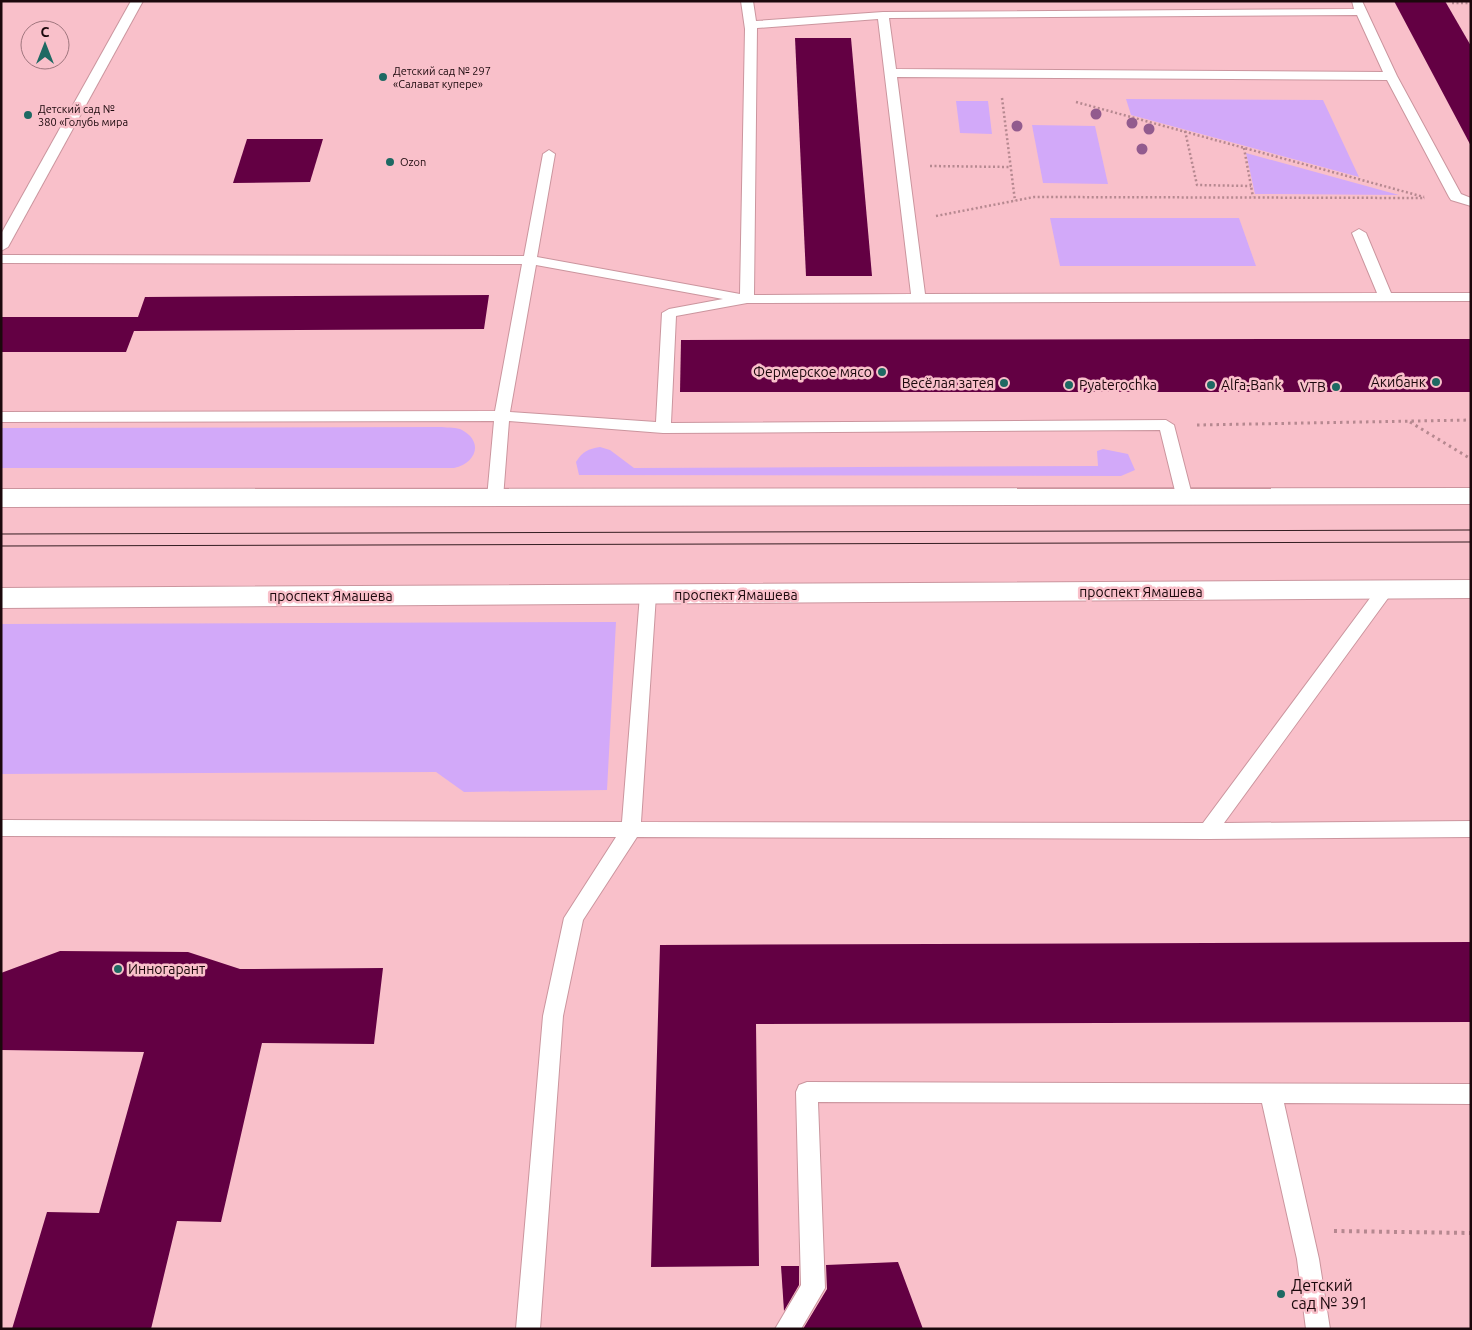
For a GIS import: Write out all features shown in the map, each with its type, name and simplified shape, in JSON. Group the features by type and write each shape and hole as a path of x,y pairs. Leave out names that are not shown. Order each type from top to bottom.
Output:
{"main road":[{"path":"1,498 1471,496"},
{"name":"проспект Ямашева","path":"1,598 1471,589"}],"lane":[{"path":"1,247 136,1"},
{"path":"747,1 751,25 747,299"},
{"path":"1262,1 1268,13"},
{"path":"751,25 883,15 1268,13 1359,7 1391,76 1456,197 1471,202"},
{"path":"883,15 918,298"},
{"path":"890,73 1391,76"},
{"path":"495,498 502,416 528,260 549,154"},
{"path":"1359,233 1386,297"},
{"path":"1,259 528,260 747,299"},
{"path":"663,428 668,313 747,299 1471,296"},
{"path":"1,417 502,416 663,428 1166,425 1184,496"},
{"path":"1208,830 1385,590"},
{"path":"528,1329 553,1016 574,918 631,830 648,595"},
{"path":"1,828 631,830 1471,829"},
{"path":"787,1329 813,1288 807,1092 1471,1094"},
{"path":"1271,1093 1300,1231 1308,1259 1318,1329"}],"path":[{"path":"1452,3 1471,3"},
{"path":"1004,75 1002,94 1014,201"},
{"path":"908,221 1034,197 1429,198 1071,100"},
{"path":"1185,131 1197,185 1251,186"},
{"path":"1244,148 1253,197"},
{"path":"902,166 1010,167"},
{"path":"1166,425 1471,420"},
{"path":"1409,421 1471,459"},
{"path":"1300,1231 1471,1233"}],"shaded area":[{"path":"1126,99 1323,100 1359,177 1131,115"},
{"path":"956,101 988,101 992,134 960,133"},
{"path":"1032,125 1095,126 1108,184 1043,183"},
{"path":"1246,153 1399,195 1255,194"},
{"path":"1050,218 1239,218 1256,266 1060,266"},
{"path":"442,427 460,429 473,440 474,452 468,462 454,468 1,468 1,428"},
{"path":"600,447 610,450 634,468 1098,466 1097,451 1103,449 1128,454 1135,470 1121,476 579,475 576,462 581,455 586,451"},
{"path":"616,622 607,790 464,792 436,772 1,774 1,624"}],"building":[{"path":"1394,1 1445,1 1471,46 1471,146"},
{"path":"795,38 851,38 872,276 806,276"},
{"path":"247,139 323,139 310,182 233,183"},
{"path":"489,295 484,329 134,331 126,352 1,352 1,317 138,317 145,297"},
{"path":"1471,339 1471,392 680,392 681,340"},
{"path":"1471,942 1471,1022 756,1024 759,1266 651,1267 660,945"},
{"path":"60,951 188,952 240,969 383,968 374,1044 262,1043 221,1222 177,1221 151,1329 12,1329 47,1212 99,1213 144,1052 1,1050 1,973"},
{"path":"898,1262 923,1329 803,1329 827,1289 826,1265"},
{"path":"781,1266 799,1266 799,1285 784,1311"}],"tram line":[{"path":"1,534 1471,530"},
{"path":"1,546 1471,542"}],"place":[{"name":"Детский сад № 297 «Салават купере»","path":"383,77"},
{"name":"Детский сад № 380 «Голубь мира","path":"28,115"},
{"name":"Ozon","path":"390,162"},
{"name":"Фермерское мясо","path":"882,372"},
{"name":"Акибанк","path":"1436,382"},
{"name":"Весёлая затея","path":"1004,383"},
{"name":"Pyaterochka","path":"1069,385"},
{"name":"Alfa-Bank","path":"1211,385"},
{"name":"VTB","path":"1336,387"},
{"name":"Инногарант","path":"118,969"},
{"name":"Детский сад № 391","path":"1281,1294"}]}
